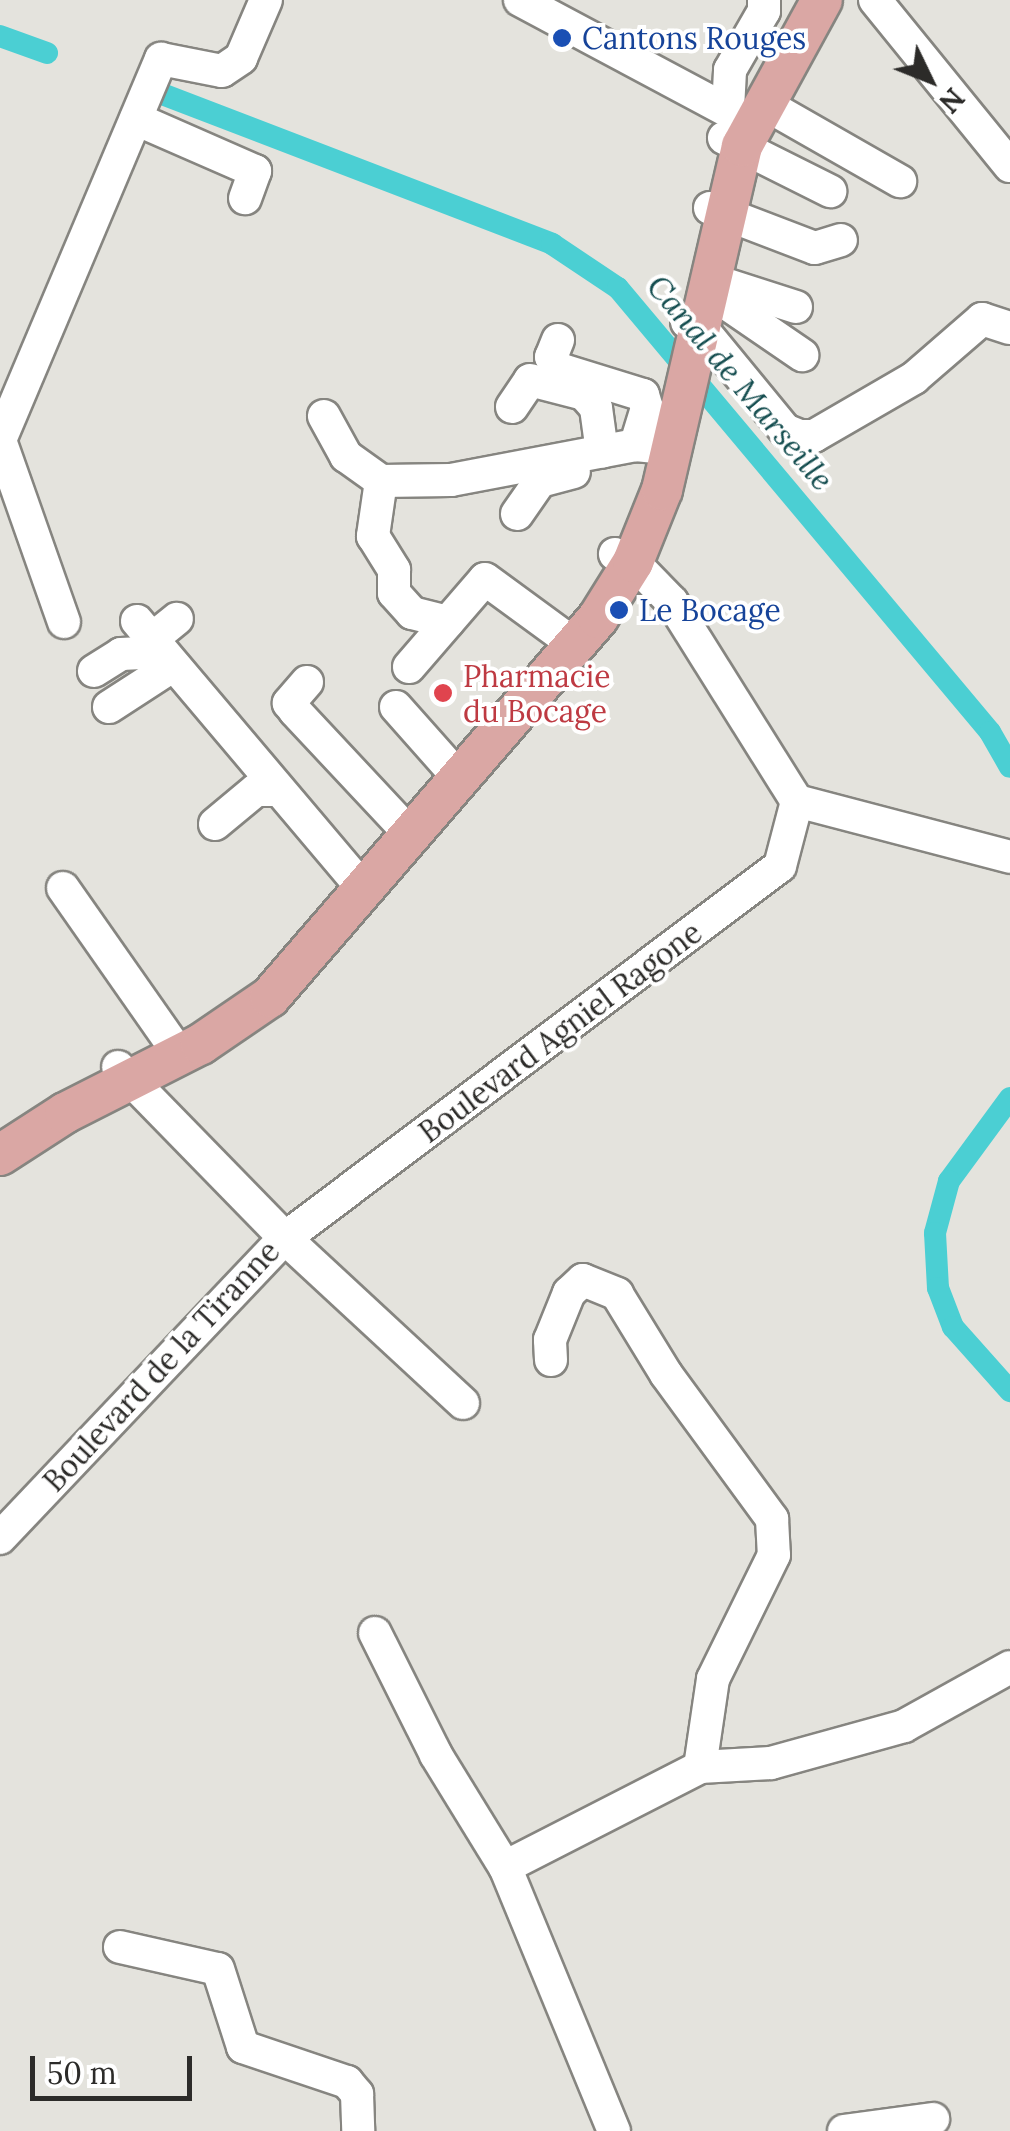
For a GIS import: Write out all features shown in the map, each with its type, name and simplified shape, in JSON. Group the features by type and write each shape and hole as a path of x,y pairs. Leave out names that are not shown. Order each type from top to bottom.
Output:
{"main road":[{"path":"0,1134 175,1048 241,998 354,902 547,678 624,558 694,333 740,123 801,0"},
{"path":"740,123 822,0"},
{"path":"0,1155 124,1073"}],"street":[{"path":"64,622 0,440 161,58 222,72 241,58 266,0"},
{"path":"520,0 740,123 830,191"},
{"path":"740,123 730,70 764,12 764,0"},
{"path":"874,0 1010,166"},
{"path":"136,119 255,171 245,198"},
{"path":"740,123 900,181"},
{"path":"719,211 814,248 840,240"},
{"path":"694,333 796,307"},
{"path":"694,333 785,430 814,436 930,368 982,319 1010,328"},
{"path":"694,333 802,354"},
{"path":"558,340 551,357 560,370 643,395 657,454"},
{"path":"512,407 530,380 584,394 596,408 602,452"},
{"path":"324,416 346,456 381,481 451,480 602,452 657,454"},
{"path":"517,514 540,481 657,454"},
{"path":"381,481 373,536 394,570 394,593 412,613 448,622"},
{"path":"624,558 672,602 797,802 1010,857"},
{"path":"409,666 486,580 571,642"},
{"path":"94,671 121,654 160,640"},
{"path":"108,707 160,640"},
{"path":"160,640 278,790 354,902"},
{"path":"308,682 289,702 294,712 412,836"},
{"path":"396,707 460,779"},
{"path":"215,824 256,790 278,790"},
{"name":"Boulevard Agniel Ragone","path":"285,1238 780,866 797,802"},
{"path":"62,888 175,1048"},
{"name":"Boulevard de la Tiranne","path":"0,1538 285,1238 124,1073"},
{"path":"285,1238 464,1403"},
{"path":"551,1360 550,1340 569,1293 583,1280 617,1294 666,1374 772,1519 774,1555 713,1680 700,1767"},
{"path":"376,1633 436,1754 504,1867 614,2131"},
{"path":"504,1867 700,1767 771,1763 904,1726 1010,1668"},
{"path":"120,1947 218,1969 242,2047 346,2082 357,2094 358,2131"},
{"path":"844,2131 933,2118"}],"waterway":[{"name":"Canal de Marseille","path":"0,36 47,53"},
{"name":"Canal de Marseille","path":"162,94 552,244 618,288 990,732 1010,767"},
{"name":"Canal de Marseille","path":"1010,1098 949,1181 935,1233 938,1288 953,1327 1010,1391"}],"place":[{"name":"Cantons Rouges","path":"562,38"},
{"name":"Le Bocage","path":"619,610"},
{"name":"Pharmacie du Bocage","path":"443,693"}]}
